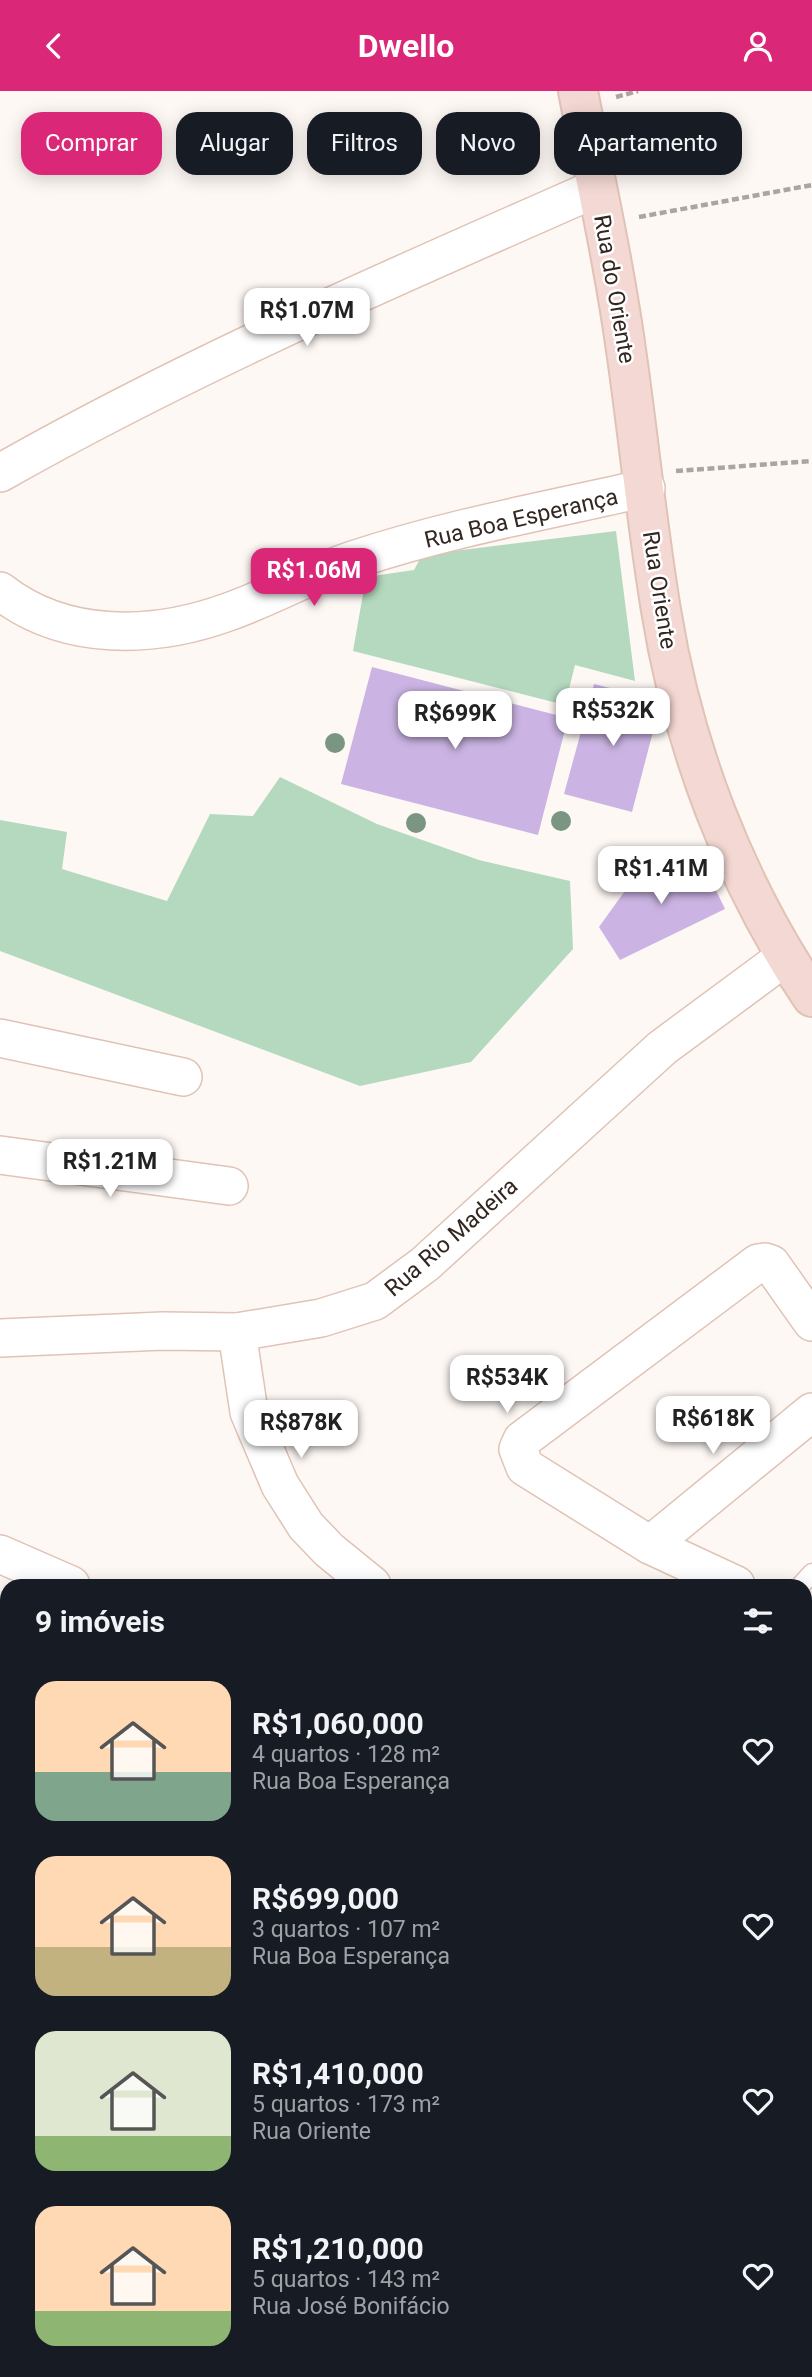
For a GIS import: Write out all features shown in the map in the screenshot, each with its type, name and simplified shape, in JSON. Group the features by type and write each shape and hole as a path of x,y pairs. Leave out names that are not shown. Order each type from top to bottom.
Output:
{"street":[{"name":"Rua do Oriente","path":"578,91 624,333 645,481"},
{"path":"0,473 66,435 276,330 597,188"},
{"name":"Rua Boa Esperança","path":"0,591 14,602 52,621 97,631 139,632 183,626 228,612 355,559 645,481"},
{"name":"Rua Oriente","path":"645,481 661,610 679,697 728,845 753,900 785,957 812,997"},
{"name":"Rua Rio Madeira","path":"0,1338 163,1331 237,1332 321,1318 375,1301 425,1264 662,1048 785,957"},
{"path":"0,1038 183,1077"},
{"path":"0,1155 229,1186"},
{"path":"723,1579 650,1545 525,1467 519,1449 522,1440 758,1263 771,1264 812,1322"},
{"path":"237,1332 249,1412 280,1485 306,1526 329,1550 365,1579"},
{"path":"650,1545 812,1412"},
{"path":"0,1554 57,1579"}],"path":[{"path":"631,219 812,185"},
{"path":"645,481 812,461"}],"green space":[{"path":"616,531 635,681 575,665 565,705 353,651 366,577 414,570 422,555"},
{"path":"280,777 377,824 479,860 570,881 573,949 471,1062 360,1086 0,951 0,820 67,832 62,869 167,901 210,814 253,816"}],"building":[{"path":"372,667 568,718 538,835 341,784"},
{"path":"594,684 661,701 632,812 564,794"},
{"path":"698,853 725,909 620,960 599,927 632,881"}]}
